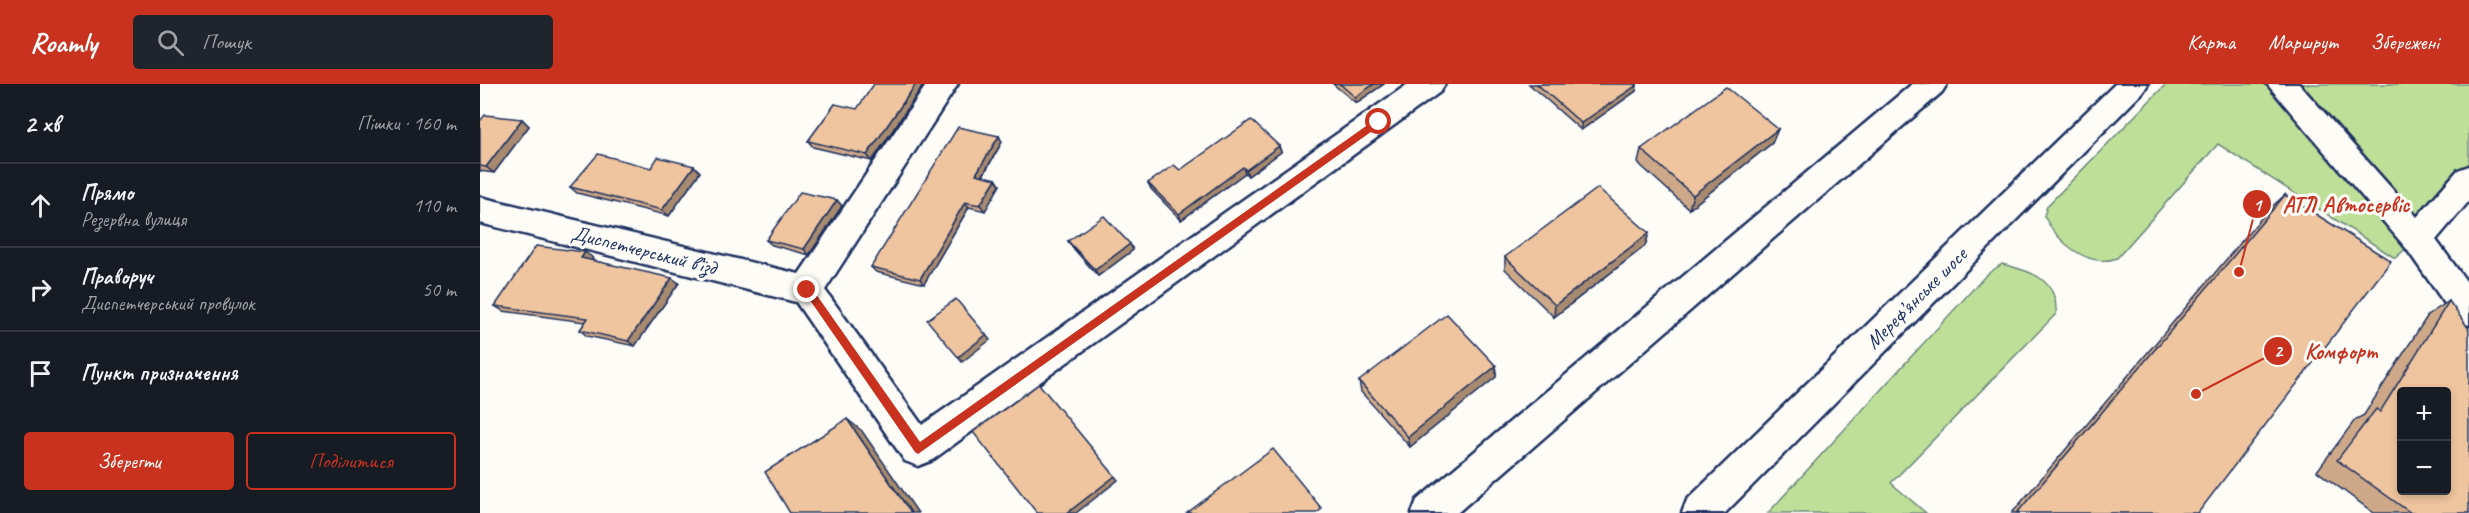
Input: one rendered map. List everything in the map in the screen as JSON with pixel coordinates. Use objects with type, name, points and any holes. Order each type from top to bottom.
[{"type":"main road","points":[[943,84],[807,290],[918,449],[1430,84]]},
{"type":"main road","points":[[1430,513],[1932,84]]},
{"type":"main road","name":"Мереф’янське шосе","points":[[1700,513],[2133,84]]},
{"type":"main road","points":[[2282,84],[2417,239],[2469,311]]},
{"type":"main road","points":[[2417,239],[2469,178]]},
{"type":"main road","name":"Диспетчерський в’їзд","points":[[480,210],[807,290]]},
{"type":"green space","points":[[2166,84],[2469,84],[2469,178],[2417,239],[2395,258],[2218,144],[2117,258],[2095,260],[2084,256],[2057,235],[2044,216],[2047,206]]},
{"type":"green space","points":[[2002,264],[2041,278],[2052,292],[2056,314],[1891,483],[1926,513],[1768,513],[1986,275]]},
{"type":"building","points":[[874,84],[916,84],[867,155],[808,141],[835,104],[857,109]]},
{"type":"building","points":[[1340,84],[1374,84],[1355,97]]},
{"type":"building","points":[[1537,84],[1637,84],[1637,85],[1581,123]]},
{"type":"building","points":[[1726,87],[1778,129],[1693,195],[1641,149]]},
{"type":"building","points":[[485,115],[522,119],[486,167],[480,166],[480,121]]},
{"type":"building","points":[[1251,120],[1279,146],[1246,170],[1243,167],[1179,214],[1148,183],[1174,165],[1180,170]]},
{"type":"building","points":[[958,127],[999,136],[976,174],[996,179],[980,205],[965,202],[920,279],[871,267]]},
{"type":"building","points":[[598,154],[651,168],[658,157],[694,166],[662,210],[570,187]]},
{"type":"building","points":[[1598,188],[1649,233],[1555,305],[1505,257]]},
{"type":"building","points":[[800,192],[837,200],[804,249],[766,240]]},
{"type":"building","points":[[2285,195],[2391,261],[2198,513],[2017,513]]},
{"type":"building","points":[[1104,216],[1130,244],[1095,270],[1068,241]]},
{"type":"building","points":[[536,246],[585,252],[581,258],[672,278],[628,341],[580,330],[588,318],[495,306]]},
{"type":"building","points":[[956,299],[986,335],[958,357],[927,320]]},
{"type":"building","points":[[2449,301],[2469,329],[2469,513],[2411,513],[2337,460],[2376,409],[2380,412]]},
{"type":"building","points":[[1447,314],[1496,366],[1408,437],[1359,381]]},
{"type":"building","points":[[1039,384],[1115,476],[1067,513],[1037,513],[973,432]]},
{"type":"building","points":[[847,419],[911,513],[790,513],[765,472]]},
{"type":"building","points":[[1273,449],[1322,509],[1316,513],[1187,513]]},
{"type":"place","name":"АТЛ Автосервіс","points":[[2239,272]]},
{"type":"place","name":"Комфорт","points":[[2196,394]]},
{"type":"route","points":[[807,290],[918,449],[1379,122]]}]
